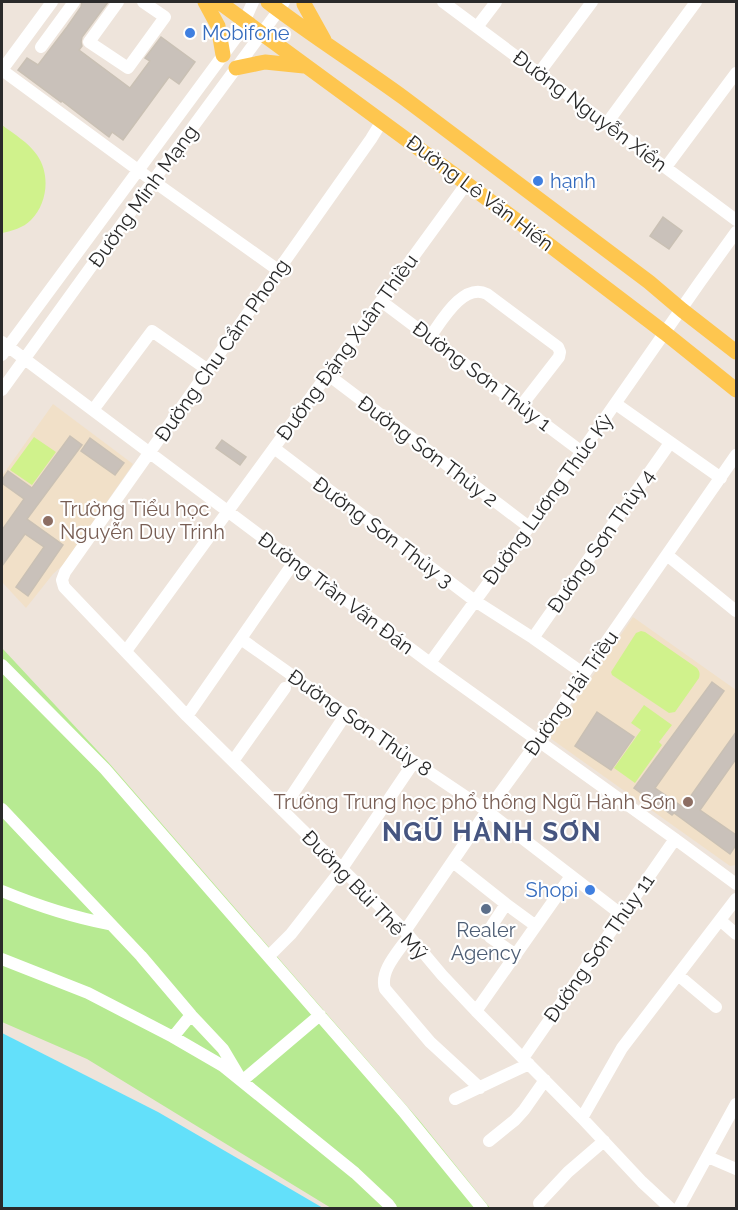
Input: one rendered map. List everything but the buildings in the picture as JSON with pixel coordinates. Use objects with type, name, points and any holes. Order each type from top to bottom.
[{"type":"main road","points":[[205,2],[218,26],[223,55]]},
{"type":"main road","name":"Đường Lê Văn Hiến","points":[[219,2],[467,183],[736,390]]},
{"type":"main road","points":[[304,2],[303,4],[326,42]]},
{"type":"main road","name":"Đường Lê Văn Hiến","points":[[277,4],[650,282],[736,352]]},
{"type":"main road","points":[[236,68],[265,62],[306,66]]},
{"type":"street","points":[[35,2],[49,6],[2,70],[278,270]]},
{"type":"street","points":[[41,47],[74,2]]},
{"type":"street","points":[[118,2],[89,42],[128,68],[165,17],[143,2]]},
{"type":"street","name":"Đường Minh Mạng","points":[[4,348],[139,171],[238,35],[253,2]]},
{"type":"street","name":"Đường Nguyễn Xiển","points":[[443,2],[736,220]]},
{"type":"street","points":[[477,27],[496,2]]},
{"type":"street","points":[[539,73],[592,2]]},
{"type":"street","points":[[606,123],[696,2]]},
{"type":"street","name":"Đường Minh Mạng","points":[[2,390],[262,33],[277,4]]},
{"type":"street","points":[[666,167],[736,73]]},
{"type":"street","name":"Đường Chu Cẩm Phong","points":[[62,580],[65,572],[382,121]]},
{"type":"street","name":"Đường Đặng Xuân Thiều","points":[[126,651],[467,183]]},
{"type":"street","name":"Đường Lương Thúc Kỳ","points":[[430,663],[529,528],[736,232]]},
{"type":"street","points":[[430,337],[457,302],[474,292],[482,291],[558,347],[559,357],[521,406]]},
{"type":"street","name":"Đường Sơn Thủy 1","points":[[381,301],[582,452]]},
{"type":"street","points":[[93,410],[152,331],[208,370]]},
{"type":"street","name":"Đường Trần Văn Đán","points":[[4,348],[24,359],[430,663],[736,885]]},
{"type":"street","name":"Đường Sơn Thủy 2","points":[[327,374],[529,528]]},
{"type":"street","points":[[616,404],[721,478]]},
{"type":"street","name":"Đường Sơn Thủy 4","points":[[532,638],[670,443]]},
{"type":"street","name":"Đường Sơn Thủy 3","points":[[274,448],[475,601],[584,674]]},
{"type":"street","name":"Đường Hải Triều","points":[[480,1088],[430,1042],[385,989],[383,982],[385,974],[453,861],[736,455]]},
{"type":"street","points":[[667,555],[736,611]]},
{"type":"street","points":[[187,716],[294,562]]},
{"type":"street","name":"Đường Bùi Thế Mỹ","points":[[62,580],[64,587],[187,716],[407,934],[476,1011],[670,1208]]},
{"type":"street","name":"Đường Sơn Thủy 8","points":[[241,639],[487,811],[622,915]]},
{"type":"street","points":[[2,665],[105,769],[403,1111],[482,1209]]},
{"type":"street","name":"Đường Sơn Thủy 8","points":[[233,761],[285,688]]},
{"type":"street","points":[[282,810],[346,714]]},
{"type":"street","points":[[269,956],[291,934],[341,870],[414,762]]},
{"type":"street","points":[[2,809],[141,956],[223,1049],[242,1081]]},
{"type":"street","name":"Đường Sơn Thủy 11","points":[[526,1061],[675,839]]},
{"type":"street","points":[[453,861],[536,926]]},
{"type":"street","points":[[476,1011],[571,876]]},
{"type":"street","points":[[2,891],[35,904],[110,924]]},
{"type":"street","points":[[582,1118],[621,1048],[736,899]]},
{"type":"street","points":[[506,904],[487,933],[516,955]]},
{"type":"street","points":[[721,921],[736,934]]},
{"type":"street","points":[[2,959],[88,993],[223,1066],[356,1173],[392,1209]]},
{"type":"street","points":[[678,975],[716,1007]]},
{"type":"street","points":[[173,1037],[191,1015]]},
{"type":"street","points":[[242,1081],[320,1015]]},
{"type":"street","points":[[455,1099],[480,1088],[526,1061]]},
{"type":"street","points":[[489,1141],[515,1120],[545,1080]]},
{"type":"street","points":[[670,1208],[708,1157],[736,1104]]},
{"type":"street","points":[[539,1203],[568,1172],[604,1141]]},
{"type":"street","points":[[708,1157],[736,1169]]},
{"type":"shaded area","name":"Trường Tiểu học Nguyễn Duy Trinh","points":[[53,404],[133,464],[63,565],[26,608],[2,582],[2,476]]},
{"type":"shaded area","name":"Trường Trung học phổ thông Ngũ Hành Sơn","points":[[633,617],[736,690],[736,865],[730,866],[550,738]]},
{"type":"green space","points":[[2,125],[37,155],[44,171],[45,189],[41,206],[31,220],[2,233]]},
{"type":"green space","points":[[34,437],[56,452],[32,485],[10,470]]},
{"type":"green space","points":[[641,631],[697,668],[700,674],[675,712],[669,713],[612,675],[611,672],[636,633]]},
{"type":"green space","points":[[2,648],[109,763],[419,1120],[490,1208],[331,1208],[87,1059],[2,1022]]},
{"type":"green space","points":[[644,705],[672,725],[659,742],[662,745],[635,783],[614,768],[641,730],[631,723]]},
{"type":"water","points":[[2,1033],[158,1112],[323,1208],[2,1208]]},
{"type":"place","name":"Mobifone","points":[[190,33]]},
{"type":"place","name":"hạnh","points":[[538,181]]},
{"type":"place","name":"Trường Tiểu học Nguyễn Duy Trinh","points":[[48,521]]},
{"type":"place","name":"Trường Trung học phổ thông Ngũ Hành Sơn","points":[[688,802]]},
{"type":"place","name":"Shopi","points":[[590,890]]},
{"type":"place","name":"Realer Agency","points":[[486,909]]},
{"type":"district","name":"NGŨ HÀNH SƠN","points":[[492,832]]}]
